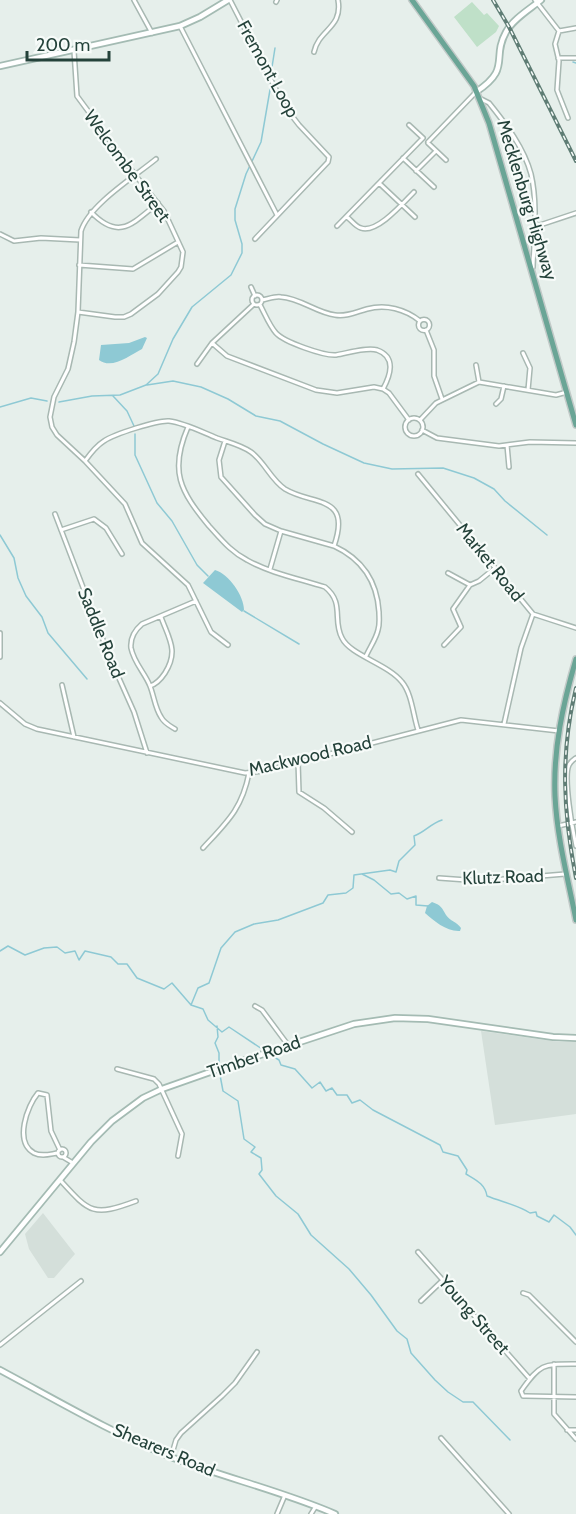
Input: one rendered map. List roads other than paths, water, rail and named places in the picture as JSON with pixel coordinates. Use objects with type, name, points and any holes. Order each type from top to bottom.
[{"type":"main road","name":"Mecklenburg Highway","points":[[412,0],[460,64],[476,92],[489,123],[576,425]]},
{"type":"main road","points":[[576,659],[559,731],[555,774],[558,826],[576,920]]},
{"type":"street","points":[[134,0],[152,33]]},
{"type":"street","points":[[0,66],[180,26],[229,0]]},
{"type":"street","name":"Fremont Loop","points":[[229,0],[285,107],[329,157],[328,162],[255,238]]},
{"type":"street","points":[[314,52],[317,41],[337,20],[340,8],[338,0]]},
{"type":"street","points":[[428,142],[476,92],[496,75],[507,30],[538,1],[559,31]]},
{"type":"street","points":[[180,26],[277,215]]},
{"type":"street","points":[[559,31],[576,28]]},
{"type":"street","points":[[559,31],[555,44],[558,58],[557,90],[568,118]]},
{"type":"street","name":"Welcombe Street","points":[[74,50],[77,96],[167,216],[183,252],[178,273],[158,294],[131,314],[115,317],[78,312]]},
{"type":"street","points":[[558,58],[576,58]]},
{"type":"street","points":[[479,99],[487,101],[495,111],[526,159],[534,192],[532,271]]},
{"type":"street","points":[[409,125],[446,160]]},
{"type":"street","points":[[337,226],[423,138]]},
{"type":"street","points":[[416,171],[436,150]]},
{"type":"street","points":[[403,158],[434,188]]},
{"type":"street","points":[[156,159],[91,212],[83,222],[80,240],[78,312],[69,365],[54,397],[50,417],[57,435],[125,504],[142,543],[188,585],[211,632],[228,645]]},
{"type":"street","points":[[379,183],[415,217]]},
{"type":"street","points":[[347,216],[360,228],[367,229],[386,220],[414,192]]},
{"type":"street","points":[[91,212],[107,225],[121,228],[131,225],[158,203]]},
{"type":"street","points":[[534,227],[576,213]]},
{"type":"street","points":[[0,234],[14,241],[41,238],[80,240]]},
{"type":"street","points":[[79,266],[133,269],[178,242]]},
{"type":"street","points":[[251,287],[255,296]]},
{"type":"street","points":[[255,296],[260,296],[262,300]]},
{"type":"street","points":[[254,304],[252,300],[255,296]]},
{"type":"street","points":[[262,300],[285,297],[339,316],[375,308],[388,308],[402,311],[420,321],[429,321],[430,327],[426,330]]},
{"type":"street","points":[[262,300],[260,305],[272,328],[284,339],[330,355],[374,349],[382,352],[389,360],[391,367],[383,389]]},
{"type":"street","points":[[254,304],[260,305]]},
{"type":"street","points":[[196,364],[212,343],[254,304]]},
{"type":"street","points":[[420,321],[420,328],[426,330],[434,350],[434,376],[442,399]]},
{"type":"street","points":[[212,343],[227,356],[316,390],[337,393],[374,387],[383,389],[389,393],[409,420]]},
{"type":"street","points":[[523,353],[530,368],[528,390]]},
{"type":"street","points":[[476,365],[479,382]]},
{"type":"street","points":[[420,420],[432,406],[442,399],[479,382],[556,395],[567,392]]},
{"type":"street","points":[[496,404],[501,399],[504,386]]},
{"type":"street","points":[[416,418],[423,425],[417,435],[408,433],[406,427],[409,420],[416,418]]},
{"type":"street","points":[[85,461],[103,441],[119,435],[164,421],[188,426],[254,454],[284,488],[322,501],[331,508],[337,517],[339,528],[333,546]]},
{"type":"street","points":[[188,426],[179,452],[178,465],[185,495],[212,530],[232,550],[247,560],[326,587],[330,591],[337,602],[342,638],[349,646],[401,680],[409,696],[417,730]]},
{"type":"street","points":[[422,430],[437,438],[489,444],[576,443]]},
{"type":"street","points":[[225,441],[219,460],[221,477],[255,515],[265,524],[281,531],[333,546],[349,554],[369,576],[376,590],[379,627],[366,656]]},
{"type":"street","points":[[507,445],[509,467]]},
{"type":"street","name":"Market Road","points":[[418,474],[533,614],[576,628]]},
{"type":"street","name":"Saddle Road","points":[[55,514],[110,658],[134,712],[147,753]]},
{"type":"street","points":[[61,530],[94,519],[106,528],[122,554]]},
{"type":"street","points":[[270,569],[281,531]]},
{"type":"street","points":[[444,645],[461,627],[453,609],[470,585],[474,585],[495,567]]},
{"type":"street","points":[[448,573],[470,585]]},
{"type":"street","points":[[175,729],[160,717],[150,686],[131,648],[131,640],[136,629],[142,624],[196,601]]},
{"type":"street","points":[[504,724],[521,648],[533,614]]},
{"type":"street","points":[[150,686],[160,680],[173,654],[173,648],[161,617]]},
{"type":"street","points":[[0,633],[0,657]]},
{"type":"street","points":[[62,685],[74,737]]},
{"type":"street","name":"Mackwood Road","points":[[0,703],[25,724],[37,729],[249,773],[461,720],[559,731]]},
{"type":"street","points":[[576,758],[568,767],[576,846]]},
{"type":"street","points":[[298,762],[299,792],[324,808],[352,832]]},
{"type":"street","points":[[203,848],[238,807],[249,773]]},
{"type":"street","points":[[558,826],[576,822]]},
{"type":"street","name":"Klutz Road","points":[[439,878],[481,881],[567,874]]},
{"type":"street","points":[[255,1006],[262,1010],[288,1045]]},
{"type":"street","name":"Timber Road","points":[[0,1252],[60,1180],[72,1162],[112,1121],[133,1104],[162,1089],[354,1024],[395,1017],[428,1019],[553,1038],[576,1038]]},
{"type":"street","points":[[117,1069],[154,1079],[162,1089],[182,1134],[178,1156]]},
{"type":"street","points":[[65,1156],[59,1156],[59,1151],[51,1131],[47,1095],[38,1093],[29,1109],[25,1124],[24,1138],[29,1149],[34,1153],[45,1155],[59,1151],[64,1150],[65,1156],[72,1162]]},
{"type":"street","points":[[60,1180],[82,1203],[94,1210],[106,1211],[136,1201]]},
{"type":"street","name":"Young Street","points":[[418,1252],[530,1379]]},
{"type":"street","points":[[421,1301],[443,1280]]},
{"type":"street","points":[[0,1345],[81,1281]]},
{"type":"street","points":[[523,1293],[529,1295],[576,1342]]},
{"type":"street","points":[[171,1457],[176,1440],[181,1433],[222,1396],[257,1352]]},
{"type":"street","points":[[554,1364],[554,1414],[576,1439]]},
{"type":"street","points":[[576,1364],[542,1366],[521,1391],[523,1395],[576,1397]]},
{"type":"street","name":"Shearers Road","points":[[0,1370],[98,1422],[171,1457],[335,1514]]},
{"type":"street","points":[[567,1430],[576,1430]]},
{"type":"street","points":[[441,1438],[509,1514]]},
{"type":"street","points":[[277,1514],[285,1495]]},
{"type":"street","points":[[311,1514],[316,1506]]},
{"type":"water","points":[[147,338],[142,349],[127,358],[110,363],[99,360],[101,345],[129,343]]},
{"type":"water","points":[[215,570],[235,586],[243,604],[242,612],[203,583]]},
{"type":"water","points":[[432,902],[461,928],[460,931],[446,928],[425,913],[427,906]]},
{"type":"waterway","points":[[272,79],[275,48]]},
{"type":"waterway","points":[[59,402],[92,396],[120,395],[146,385],[158,374],[173,339],[192,307],[231,275],[242,253],[235,209],[246,174],[261,142],[271,84]]},
{"type":"waterway","points":[[147,385],[173,381],[201,387],[228,399],[256,416],[280,421],[364,463],[392,469],[443,468],[474,478],[494,489],[505,501],[547,535]]},
{"type":"waterway","points":[[113,396],[127,411],[134,426]]},
{"type":"waterway","points":[[0,407],[31,398],[47,401]]},
{"type":"waterway","points":[[135,434],[135,455],[157,503],[172,521],[197,565],[208,576]]},
{"type":"waterway","points":[[0,535],[14,558],[18,578],[26,596],[42,617],[48,633],[87,679]]},
{"type":"waterway","points":[[244,611],[299,644]]},
{"type":"waterway","points":[[191,1005],[198,988],[209,983],[221,948],[235,932],[254,924],[278,920],[323,903],[328,895],[346,893],[353,888],[354,875],[390,870],[396,872],[399,861],[415,845],[414,836],[442,820]]},
{"type":"waterway","points":[[362,874],[374,880],[391,894],[399,893],[407,899],[416,896],[416,905],[428,906]]},
{"type":"waterway","points":[[0,951],[8,946],[25,955],[44,948],[57,947],[65,953],[75,951],[79,960],[85,951],[111,957],[118,964],[127,964],[137,978],[164,989],[172,983],[191,1005],[203,1009],[208,1020],[222,1032],[229,1027],[265,1051]]},
{"type":"waterway","points":[[217,1026],[218,1037],[215,1043],[219,1053],[219,1063]]},
{"type":"waterway","points":[[269,1054],[279,1060],[281,1065],[295,1069],[312,1088],[320,1082],[326,1091],[332,1088],[337,1095],[347,1095],[352,1103],[360,1100],[373,1110],[440,1145],[443,1152],[458,1156],[467,1170],[466,1174],[482,1185],[487,1196],[530,1213],[536,1212],[537,1216],[549,1222],[554,1215],[570,1227],[576,1235]]},
{"type":"waterway","points":[[220,1075],[223,1091],[238,1101],[244,1139],[255,1147],[251,1152],[261,1158],[262,1170],[259,1174],[276,1196],[298,1214],[311,1235],[349,1269],[397,1331],[407,1339],[411,1353],[435,1380],[463,1402],[473,1402],[510,1440]]},
{"type":"railway","points":[[493,0],[509,27],[576,161]]},
{"type":"railway","points":[[576,688],[567,736],[565,783],[568,830],[576,878]]}]
